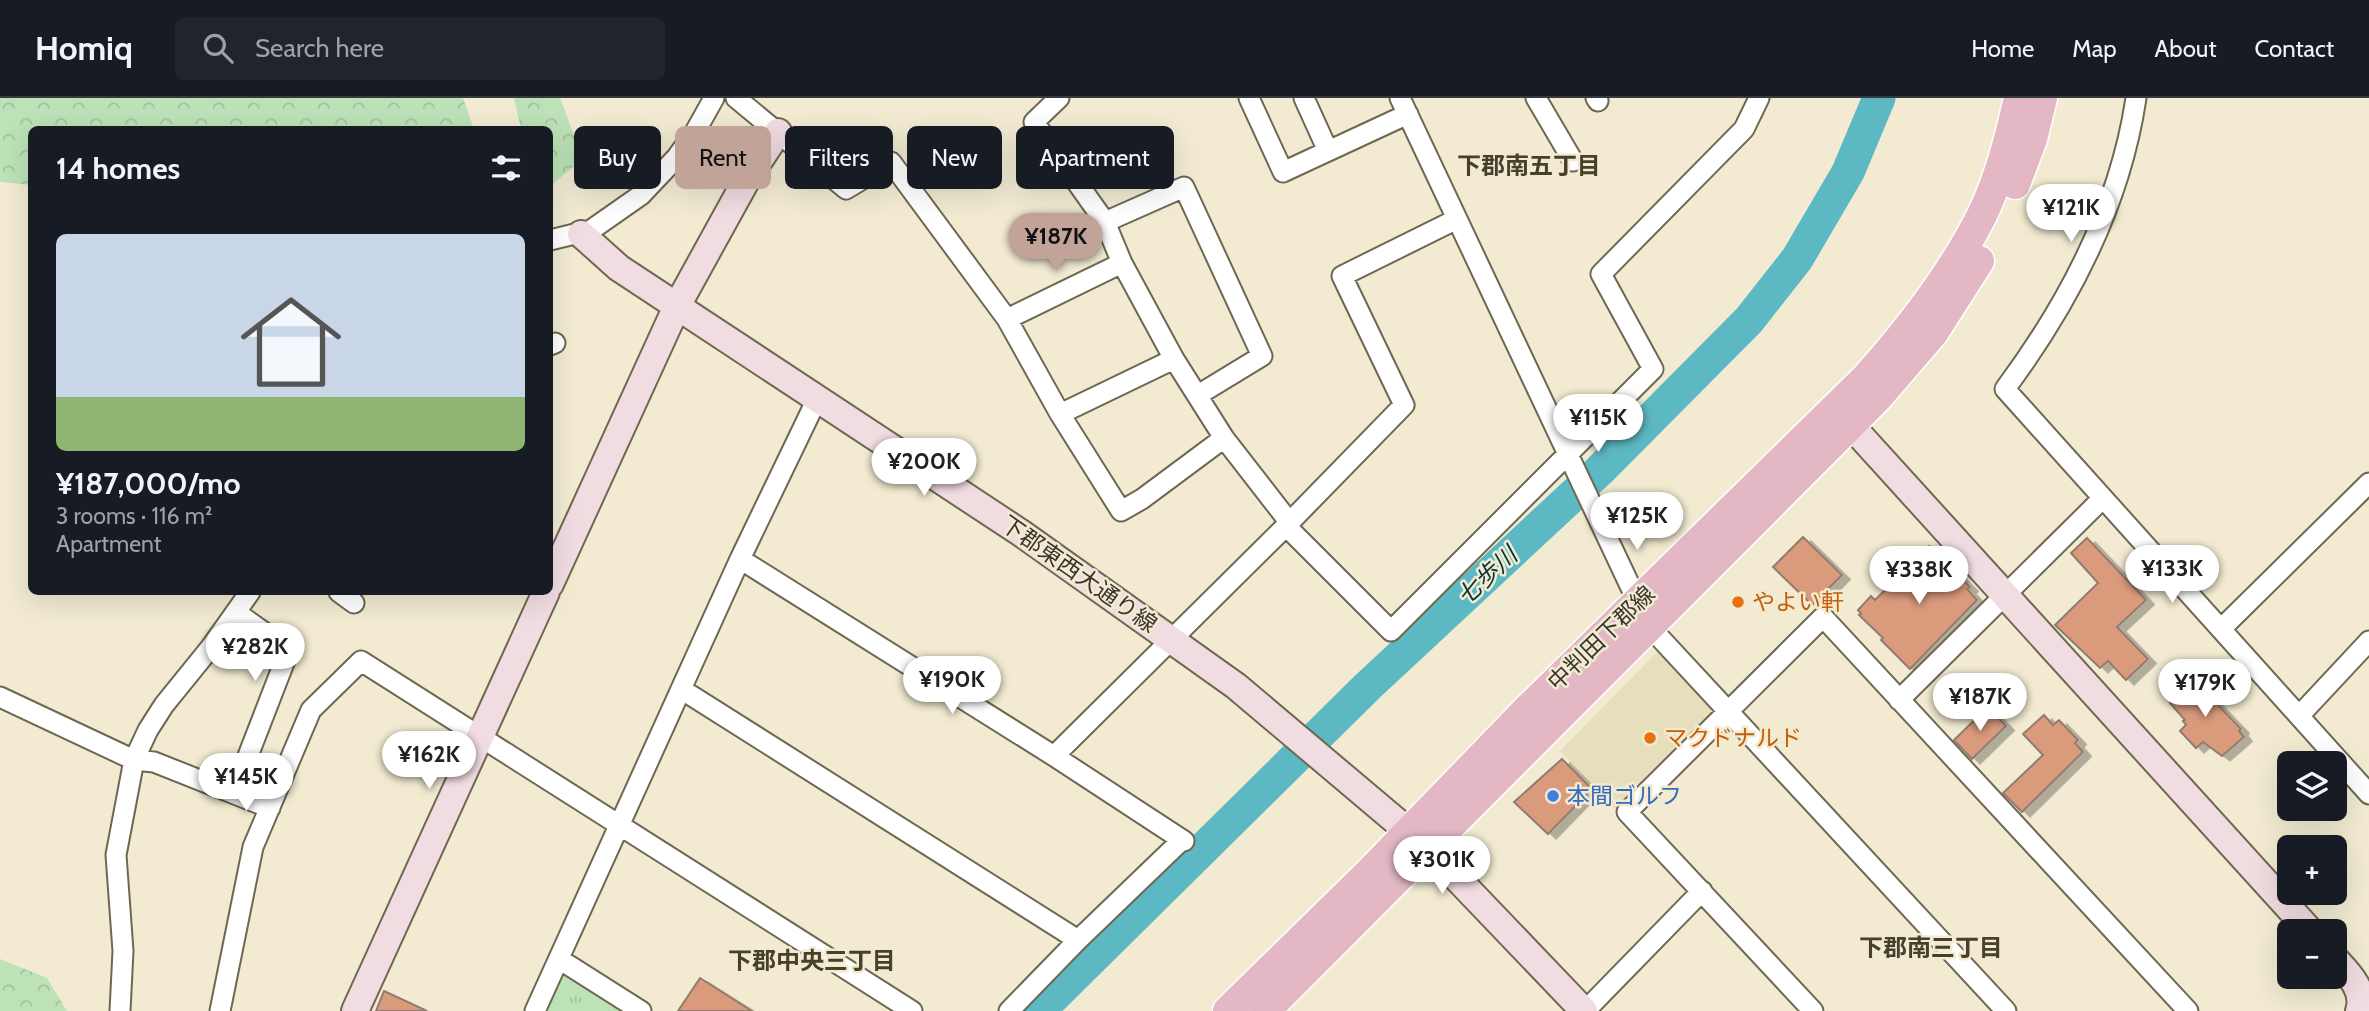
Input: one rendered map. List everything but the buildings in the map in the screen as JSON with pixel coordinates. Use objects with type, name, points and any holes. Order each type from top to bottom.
[{"type":"main road","name":"中判田下郡線","points":[[1843,417],[1951,270],[1983,213],[2007,148],[2019,98]]},
{"type":"main road","name":"中判田下郡線","points":[[1265,1011],[1418,840],[1528,709],[1644,614],[1757,482],[1843,417],[1933,333],[1970,278],[2005,213],[2032,139],[2042,98]]},
{"type":"main road","name":"中判田下郡線","points":[[1228,1011],[1418,840]]},
{"type":"street","points":[[553,239],[580,234],[607,221],[641,195],[676,158],[695,132],[714,98]]},
{"type":"street","points":[[736,98],[846,189],[891,162],[1007,319],[1060,414],[1121,511],[1142,499],[1224,438]]},
{"type":"street","points":[[1059,98],[1034,122],[1105,222],[1122,263],[1174,359],[1224,438],[1288,525],[1391,631],[1570,460],[1653,369],[1601,274],[1744,129],[1759,98]]},
{"type":"street","points":[[1249,98],[1283,172],[1328,151],[1404,106],[1644,614],[1728,712],[2006,1011]]},
{"type":"street","points":[[1304,98],[1328,151]]},
{"type":"street","points":[[1536,98],[1573,161]]},
{"type":"street","points":[[2136,98],[2131,132],[2124,155],[2084,265],[2033,352],[2005,389],[2369,794]]},
{"type":"street","points":[[553,577],[677,306],[747,179],[778,132]]},
{"type":"street","points":[[1105,222],[1184,187],[1262,356],[1198,395]]},
{"type":"street","points":[[1054,756],[1288,525],[1404,405],[1342,276],[1457,219]]},
{"type":"street","name":"下郡東西大通り線","points":[[580,234],[619,268],[1021,533],[1236,686],[1418,840]]},
{"type":"street","points":[[1007,319],[1122,263]]},
{"type":"street","points":[[1060,414],[1174,359]]},
{"type":"street","points":[[535,1011],[740,559],[817,399]]},
{"type":"street","points":[[1843,417],[2299,919]]},
{"type":"street","points":[[2221,629],[2369,483]]},
{"type":"street","points":[[1899,700],[2103,498]]},
{"type":"street","points":[[740,559],[1054,756],[1183,841],[1078,940],[1009,1011]]},
{"type":"street","points":[[120,1011],[123,951],[116,855],[134,760],[164,705],[248,595]]},
{"type":"street","points":[[355,1011],[545,595]]},
{"type":"street","points":[[236,613],[289,650],[246,761]]},
{"type":"street","points":[[1813,1011],[1627,812],[1823,617],[2188,1011]]},
{"type":"street","points":[[2299,716],[2369,640]]},
{"type":"street","points":[[220,1011],[253,847],[311,710],[361,661],[912,1011]]},
{"type":"street","points":[[681,689],[1078,940]]},
{"type":"street","points":[[0,697],[134,760],[154,762],[270,808]]},
{"type":"street","points":[[1418,840],[1584,1011],[1702,891]]},
{"type":"street","points":[[559,959],[641,1011]]},
{"type":"street","points":[[2347,974],[2360,990],[2363,1005]]},
{"type":"shaded area","points":[[1659,650],[1711,704],[1711,717],[1618,811],[1560,751]]},
{"type":"green space","points":[[0,98],[463,98],[473,126],[28,126],[28,185],[0,182]]},
{"type":"green space","points":[[514,98],[560,98],[574,135],[574,166],[553,184],[553,126],[520,126]]},
{"type":"green space","points":[[0,959],[47,978],[67,1011],[0,1011]]},
{"type":"green space","points":[[567,972],[627,1011],[542,1011],[558,976]]},
{"type":"waterway","name":"七歩川","points":[[1039,1011],[1367,687],[1599,471],[1749,320],[1797,259],[1848,172],[1879,98]]},
{"type":"place","name":"やよい軒","points":[[1738,602]]},
{"type":"place","name":"マクドナルド","points":[[1650,738]]},
{"type":"place","name":"本間ゴルフ","points":[[1553,796]]},
{"type":"district","name":"下郡南五丁目","points":[[1529,166]]},
{"type":"district","name":"下郡南三丁目","points":[[1931,948]]},
{"type":"district","name":"下郡中央三丁目","points":[[812,961]]}]
